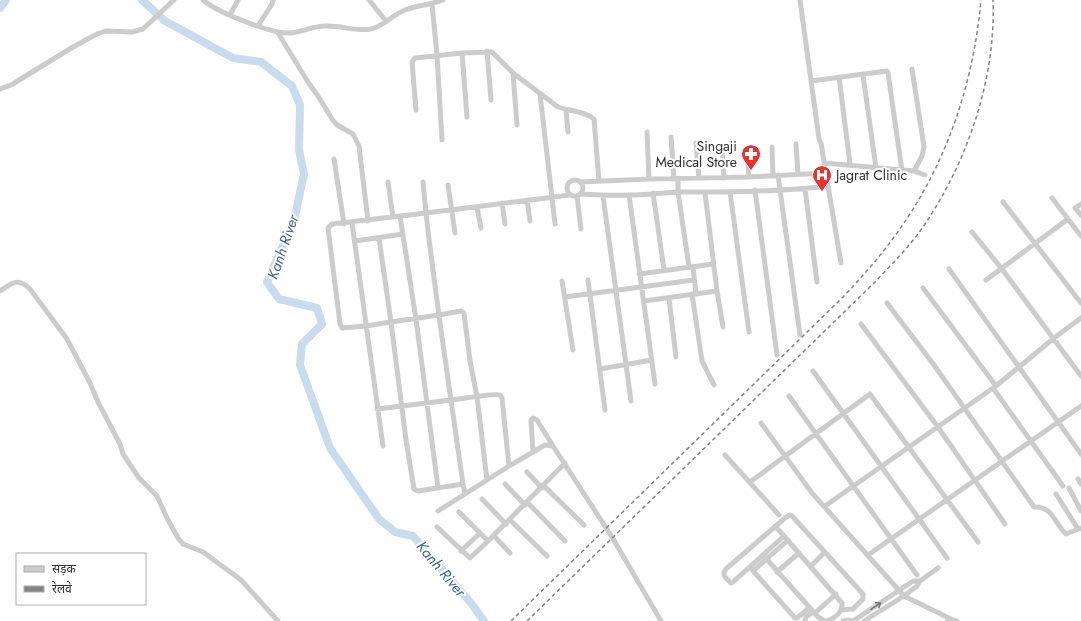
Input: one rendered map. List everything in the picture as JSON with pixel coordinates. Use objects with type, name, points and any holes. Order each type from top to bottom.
[{"type":"street","points":[[0,89],[11,85],[73,46],[97,34],[106,31],[138,32],[148,25],[174,0]]},
{"type":"street","points":[[203,0],[214,8],[278,33],[289,33],[317,26],[363,30],[378,26],[404,10],[443,0]]},
{"type":"street","points":[[230,15],[238,0]]},
{"type":"street","points":[[258,26],[273,0]]},
{"type":"street","points":[[369,0],[386,21]]},
{"type":"street","points":[[802,0],[820,139],[842,263]]},
{"type":"street","points":[[432,4],[437,55],[442,140]]},
{"type":"street","points":[[278,33],[332,119],[337,125],[353,134],[359,146],[368,221]]},
{"type":"street","points":[[487,51],[491,100]]},
{"type":"street","points":[[462,52],[467,117]]},
{"type":"street","points":[[416,110],[412,62],[415,58],[462,52],[492,52],[496,54],[513,73],[558,107],[586,115],[594,119],[599,181]]},
{"type":"street","points":[[912,69],[924,147],[922,156],[914,171]]},
{"type":"street","points":[[813,81],[887,71],[902,171]]},
{"type":"street","points":[[513,73],[517,125]]},
{"type":"street","points":[[863,75],[876,168]]},
{"type":"street","points":[[839,78],[850,164]]},
{"type":"street","points":[[540,94],[555,224]]},
{"type":"street","points":[[566,110],[568,132]]},
{"type":"street","points":[[647,132],[649,179]]},
{"type":"street","points":[[672,137],[676,179],[694,280],[694,294],[702,361],[714,385]]},
{"type":"street","points":[[696,143],[698,178]]},
{"type":"street","points":[[796,144],[798,174]]},
{"type":"street","points":[[772,147],[775,176],[780,190],[800,335]]},
{"type":"street","points":[[747,149],[749,177]]},
{"type":"street","points":[[722,150],[724,178]]},
{"type":"street","points":[[334,159],[344,224]]},
{"type":"street","points":[[824,163],[850,164],[902,171],[914,171],[925,175]]},
{"type":"street","points":[[570,195],[567,190],[570,182],[575,180],[580,182],[724,178],[826,173]]},
{"type":"street","points":[[388,182],[393,217]]},
{"type":"street","points":[[423,182],[439,315],[465,494]]},
{"type":"street","points":[[580,182],[583,188],[579,195],[580,229]]},
{"type":"street","points":[[448,185],[456,233]]},
{"type":"street","points":[[487,480],[465,315],[461,311],[366,326],[344,328],[340,326],[328,231],[328,228],[332,224],[368,221],[552,196],[603,196],[678,192],[705,193],[805,189],[828,186]]},
{"type":"street","points":[[805,189],[817,282]]},
{"type":"street","points":[[755,190],[777,355]]},
{"type":"street","points":[[730,192],[749,332]]},
{"type":"street","points":[[705,193],[713,264],[723,327]]},
{"type":"street","points":[[653,194],[664,270]]},
{"type":"street","points":[[629,195],[655,384]]},
{"type":"street","points":[[603,196],[631,401]]},
{"type":"street","points":[[1052,198],[1081,236]]},
{"type":"street","points":[[527,200],[530,221]]},
{"type":"street","points":[[1003,202],[1081,303]]},
{"type":"street","points":[[502,203],[505,224]]},
{"type":"street","points":[[1081,204],[1075,208],[1081,215]]},
{"type":"street","points":[[477,207],[481,228]]},
{"type":"street","points":[[400,216],[416,319],[438,488]]},
{"type":"street","points":[[986,280],[1068,219]]},
{"type":"street","points":[[352,223],[383,446]]},
{"type":"street","points":[[972,232],[1002,269],[1081,376]]},
{"type":"street","points":[[354,241],[403,234]]},
{"type":"street","points":[[379,238],[414,489],[438,488],[463,484]]},
{"type":"street","points":[[639,274],[713,264]]},
{"type":"street","points":[[949,269],[1081,454]]},
{"type":"street","points":[[588,280],[605,410]]},
{"type":"street","points":[[565,297],[694,280]]},
{"type":"street","points":[[0,291],[18,281],[23,282],[30,289],[77,355],[98,402],[120,444],[123,454],[139,478],[157,496],[178,538],[183,544],[203,552],[241,580],[278,621]]},
{"type":"street","points":[[562,281],[573,350]]},
{"type":"street","points":[[923,288],[1031,441],[1066,487],[1081,511]]},
{"type":"street","points":[[644,301],[717,291]]},
{"type":"street","points":[[669,298],[676,357]]},
{"type":"street","points":[[887,303],[965,408],[1034,507],[1042,507],[1048,510],[1066,534],[1080,528],[1056,494]]},
{"type":"street","points":[[825,506],[908,446],[938,427],[994,387],[1081,318]]},
{"type":"street","points":[[861,324],[938,427],[1005,524]]},
{"type":"street","points":[[600,369],[652,360]]},
{"type":"street","points":[[813,371],[947,558]]},
{"type":"street","points":[[377,409],[477,397],[496,393],[500,394],[502,398],[510,466]]},
{"type":"street","points":[[750,482],[870,394],[978,542]]},
{"type":"street","points":[[789,396],[918,575]]},
{"type":"street","points":[[868,555],[1081,406]]},
{"type":"street","points":[[533,452],[531,420],[532,418],[535,418],[612,537],[661,621]]},
{"type":"street","points":[[762,423],[812,493],[904,596],[949,620],[957,621]]},
{"type":"street","points":[[438,511],[533,452],[545,446],[553,446]]},
{"type":"street","points":[[725,455],[779,515]]},
{"type":"street","points":[[437,527],[470,558],[543,487],[565,463]]},
{"type":"street","points":[[527,472],[584,525]]},
{"type":"street","points":[[1078,479],[1081,484]]},
{"type":"street","points":[[505,484],[565,540]]},
{"type":"street","points":[[482,499],[547,556]]},
{"type":"street","points":[[459,512],[488,542]]},
{"type":"street","points":[[764,557],[812,611],[826,621],[842,611],[853,608],[861,602],[864,597],[792,516],[788,516],[723,573],[731,583],[733,583],[752,569],[764,557],[786,538]]},
{"type":"street","points":[[776,526],[836,594],[842,603],[844,621],[852,621],[913,581],[920,581]]},
{"type":"street","points":[[462,551],[480,533]]},
{"type":"street","points":[[494,536],[510,553]]},
{"type":"street","points":[[811,566],[825,552]]},
{"type":"street","points":[[777,572],[799,553]]},
{"type":"street","points":[[864,621],[904,596],[917,586],[920,581],[938,568]]},
{"type":"street","points":[[752,569],[795,618],[812,611],[836,594]]},
{"type":"street","points":[[804,621],[812,611]]},
{"type":"waterway","name":"Kanh River","points":[[0,8],[6,0]]},
{"type":"waterway","name":"Kanh River","points":[[142,0],[165,21],[233,58],[261,62],[292,86],[300,105],[299,150],[304,174],[294,221],[267,282],[279,299],[317,308],[322,324],[302,344],[300,365],[330,448],[379,519],[395,532],[413,536],[471,603],[484,621]]},
{"type":"railway","points":[[511,621],[843,297],[893,238],[908,217],[937,166],[958,113],[973,57],[981,0]]},
{"type":"railway","points":[[527,621],[875,282],[920,232],[954,173],[966,146],[976,117],[990,59],[993,29],[993,0]]},
{"type":"place","name":"Singaji Medical Store","points":[[751,171]]},
{"type":"place","name":"Jagrat Clinic","points":[[822,192]]}]
